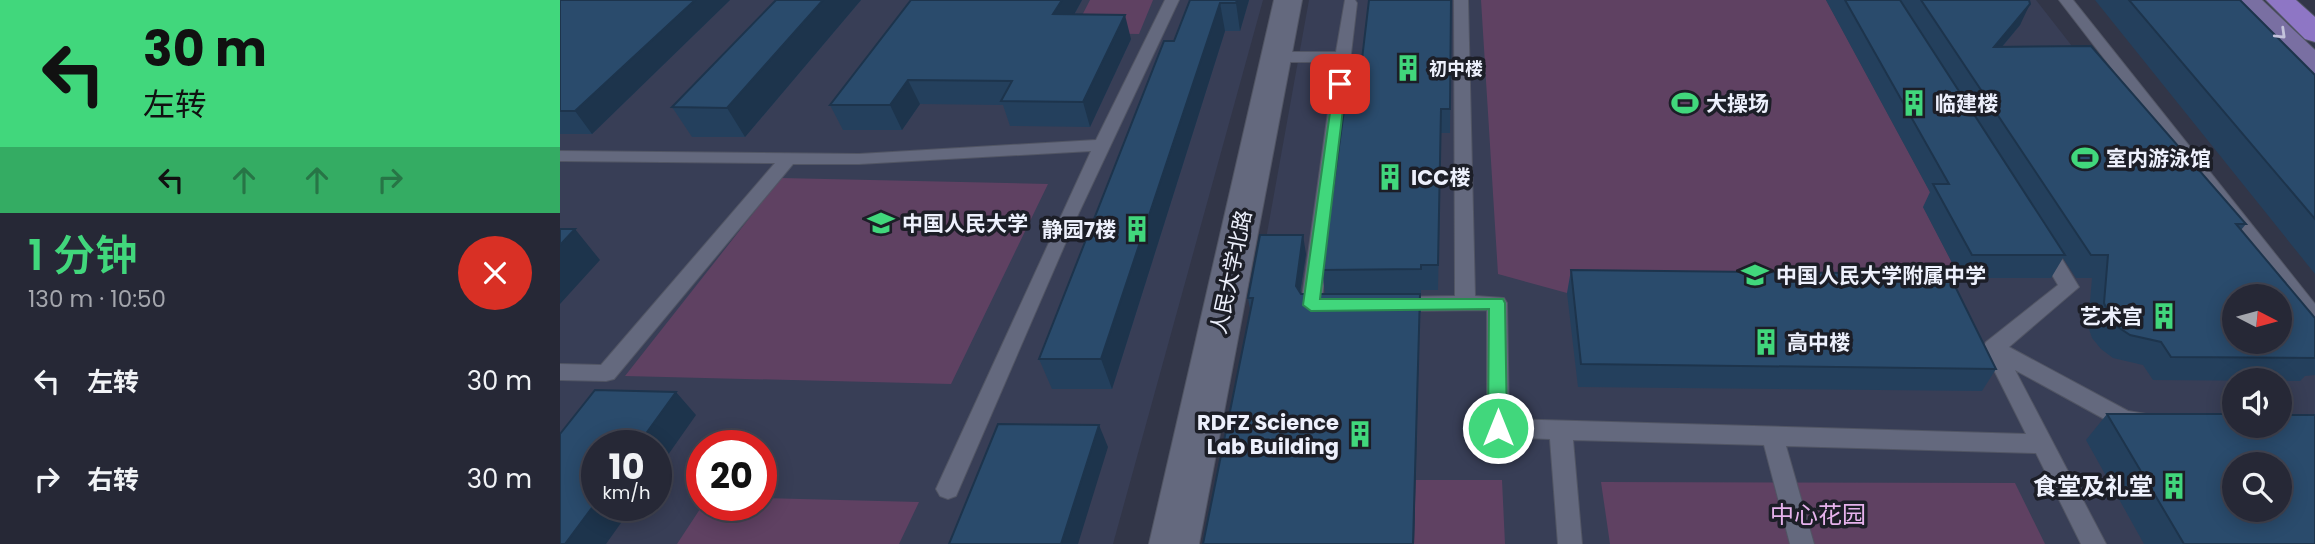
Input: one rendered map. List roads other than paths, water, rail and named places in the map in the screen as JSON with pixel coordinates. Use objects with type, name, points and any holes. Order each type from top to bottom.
[{"type":"main road","points":[[2280,0],[2315,33]]},
{"type":"street","name":"人民大学北路","points":[[1174,544],[1288,0]]},
{"type":"street","points":[[2246,0],[2315,67]]},
{"type":"lane","points":[[948,489],[1101,145],[1172,0]]},
{"type":"lane","points":[[1461,0],[1465,303]]},
{"type":"lane","points":[[2066,0],[2315,318]]},
{"type":"lane","points":[[1339,304],[1311,305],[1350,3]]},
{"type":"lane","points":[[1276,57],[1343,57]]},
{"type":"lane","points":[[560,156],[859,159],[1101,145]]},
{"type":"lane","points":[[560,372],[606,373],[788,160]]},
{"type":"lane","points":[[1993,348],[2069,287],[2033,229]]},
{"type":"lane","points":[[1381,304],[1497,303],[1498,428],[2043,444]]},
{"type":"lane","points":[[1993,348],[2124,420],[2166,420]]},
{"type":"lane","points":[[1993,348],[2094,544]]},
{"type":"lane","points":[[1561,430],[1570,544]]},
{"type":"lane","points":[[1773,438],[1802,544]]},
{"type":"place","name":"初中楼","points":[[1408,68]]},
{"type":"place","name":"大操场","points":[[1685,103]]},
{"type":"place","name":"临建楼","points":[[1914,103]]},
{"type":"place","name":"室内游泳馆","points":[[2085,158]]},
{"type":"place","name":"ICC楼","points":[[1390,177]]},
{"type":"place","name":"中国人民大学","points":[[881,223]]},
{"type":"place","name":"静园7楼","points":[[1137,229]]},
{"type":"place","name":"中国人民大学附属中学","points":[[1755,275]]},
{"type":"place","name":"艺术宫","points":[[2164,316]]},
{"type":"place","name":"高中楼","points":[[1766,342]]},
{"type":"place","name":"RDFZ Science Lab Building","points":[[1360,434]]},
{"type":"place","name":"食堂及礼堂","points":[[2174,486]]},
{"type":"park label","name":"中心花园","points":[[1818,514]]}]
